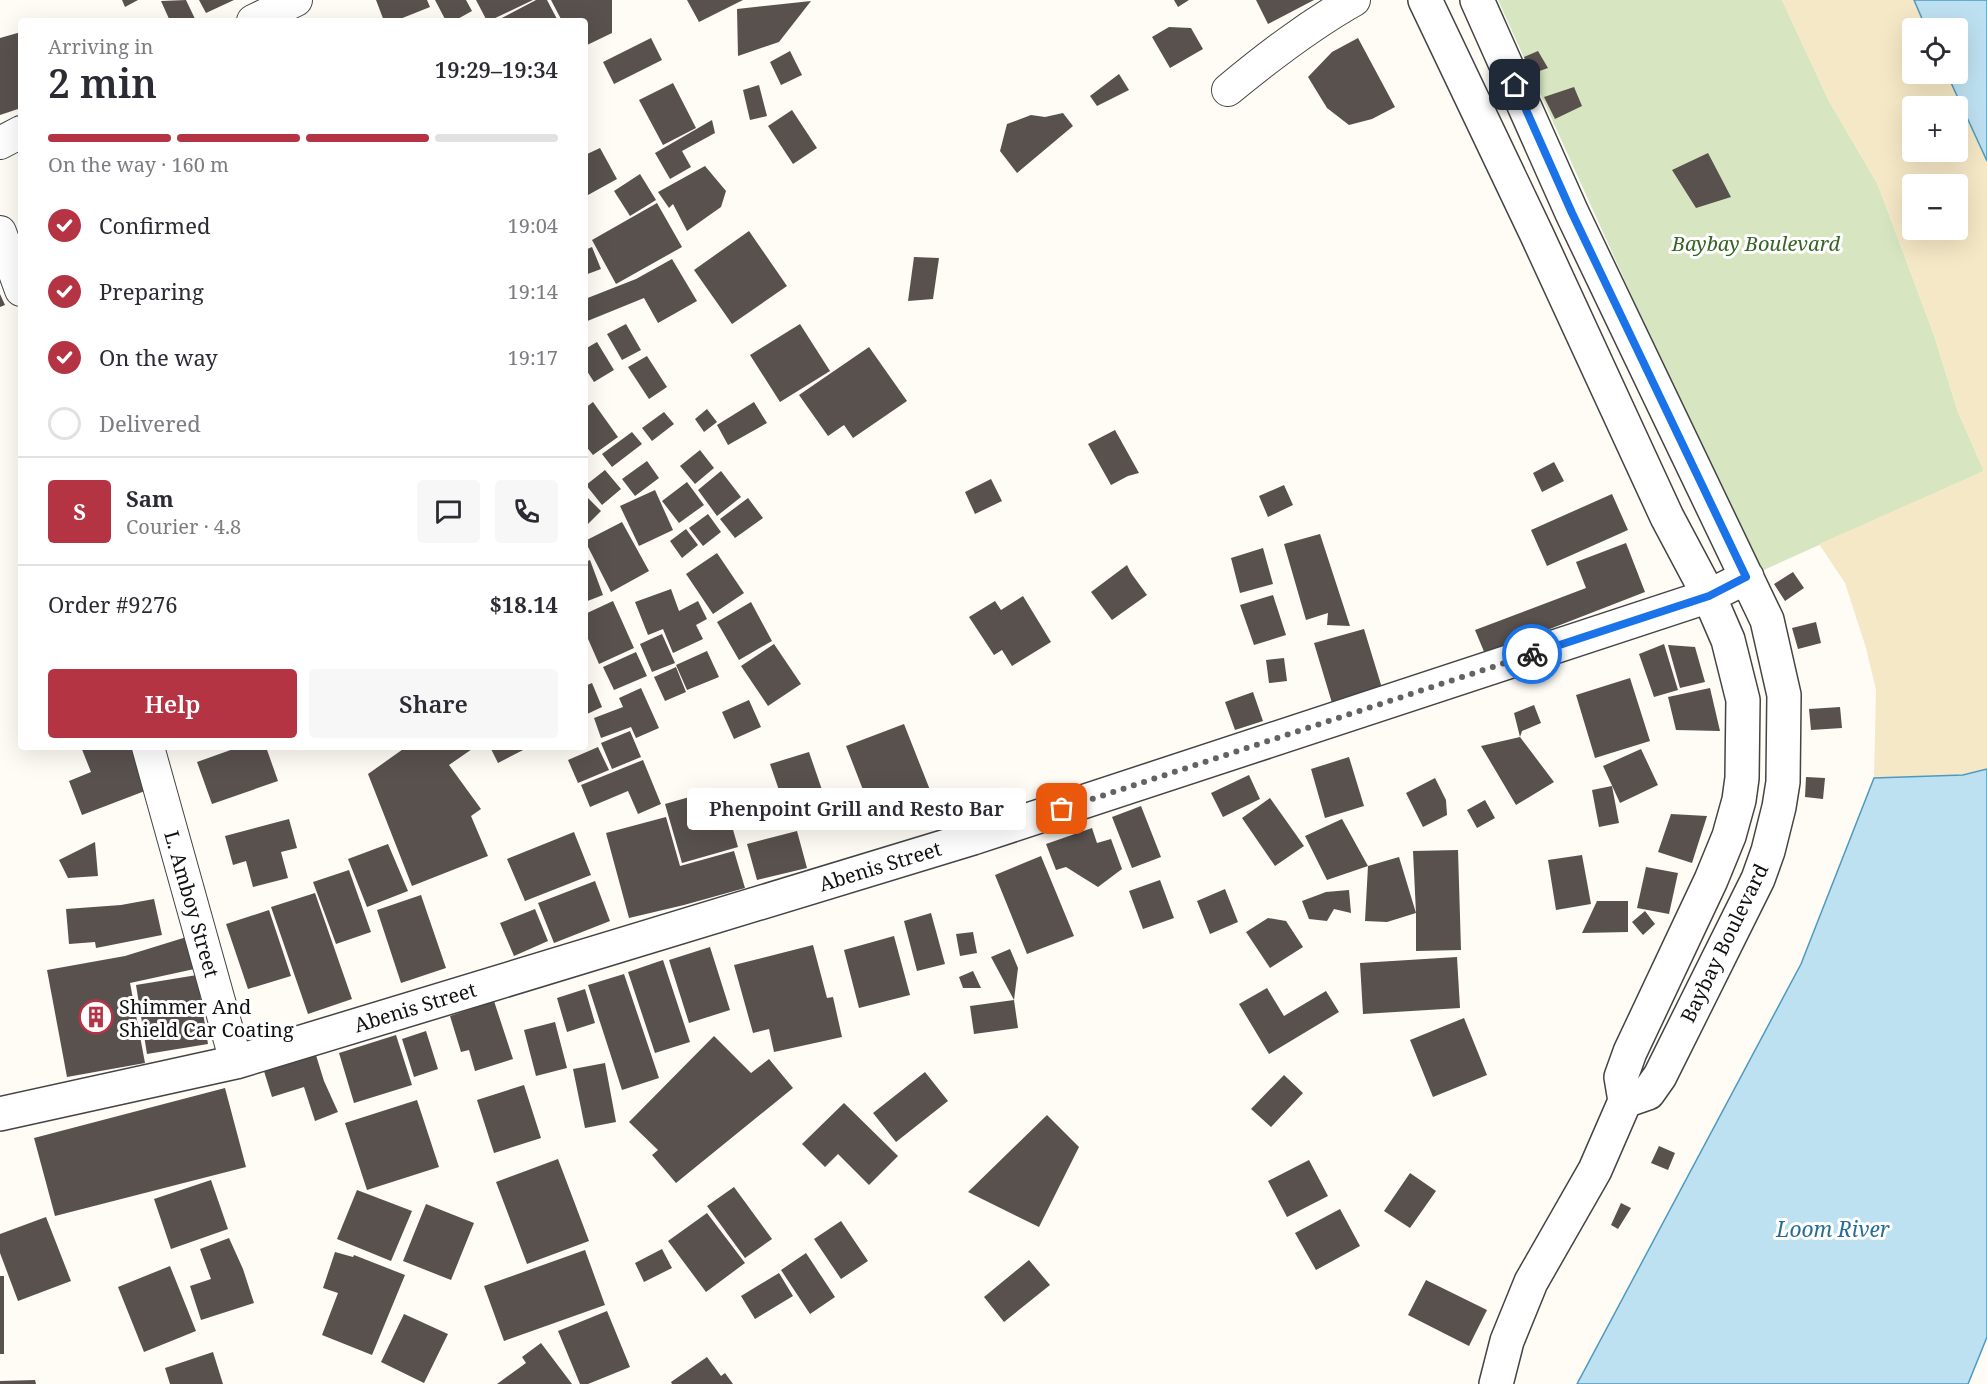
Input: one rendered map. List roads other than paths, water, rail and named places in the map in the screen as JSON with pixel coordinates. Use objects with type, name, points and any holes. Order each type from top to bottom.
[{"type":"street","points":[[259,18],[296,0]]},
{"type":"street","points":[[1227,90],[1273,53],[1326,16],[1354,0]]},
{"type":"street","name":"Baybay Boulevard","points":[[1425,0],[1537,235],[1667,517],[1709,596],[1728,640],[1743,700],[1743,754],[1739,800],[1729,836],[1712,880],[1630,1052],[1621,1077],[1625,1101],[1595,1170],[1532,1282],[1507,1341],[1496,1384]]},
{"type":"street","name":"Baybay Boulevard","points":[[1477,0],[1572,213],[1767,620],[1784,695],[1783,782],[1768,851],[1758,879],[1660,1076],[1648,1093],[1625,1101]]},
{"type":"street","points":[[0,142],[18,133]]},
{"type":"street","points":[[0,232],[18,282]]},
{"type":"street","name":"Abenis Street","points":[[0,1114],[236,1062],[973,838],[1709,596],[1746,577]]},
{"type":"street","name":"L. Amboy Street","points":[[149,750],[236,1062]]},
{"type":"water","points":[[1914,0],[1987,0],[1987,161],[1968,120],[1968,96],[1957,96],[1952,84],[1968,84],[1968,18],[1922,18]]},
{"type":"water","name":"Loom River","points":[[1987,769],[1987,1337],[1968,1384],[1577,1384],[1801,964],[1874,778],[1963,775]]},
{"type":"place","name":"Phenpoint Grill and Resto Bar","points":[[1062,809]]},
{"type":"place","name":"Shimmer And Shield Car Coating","points":[[96,1017]]}]
